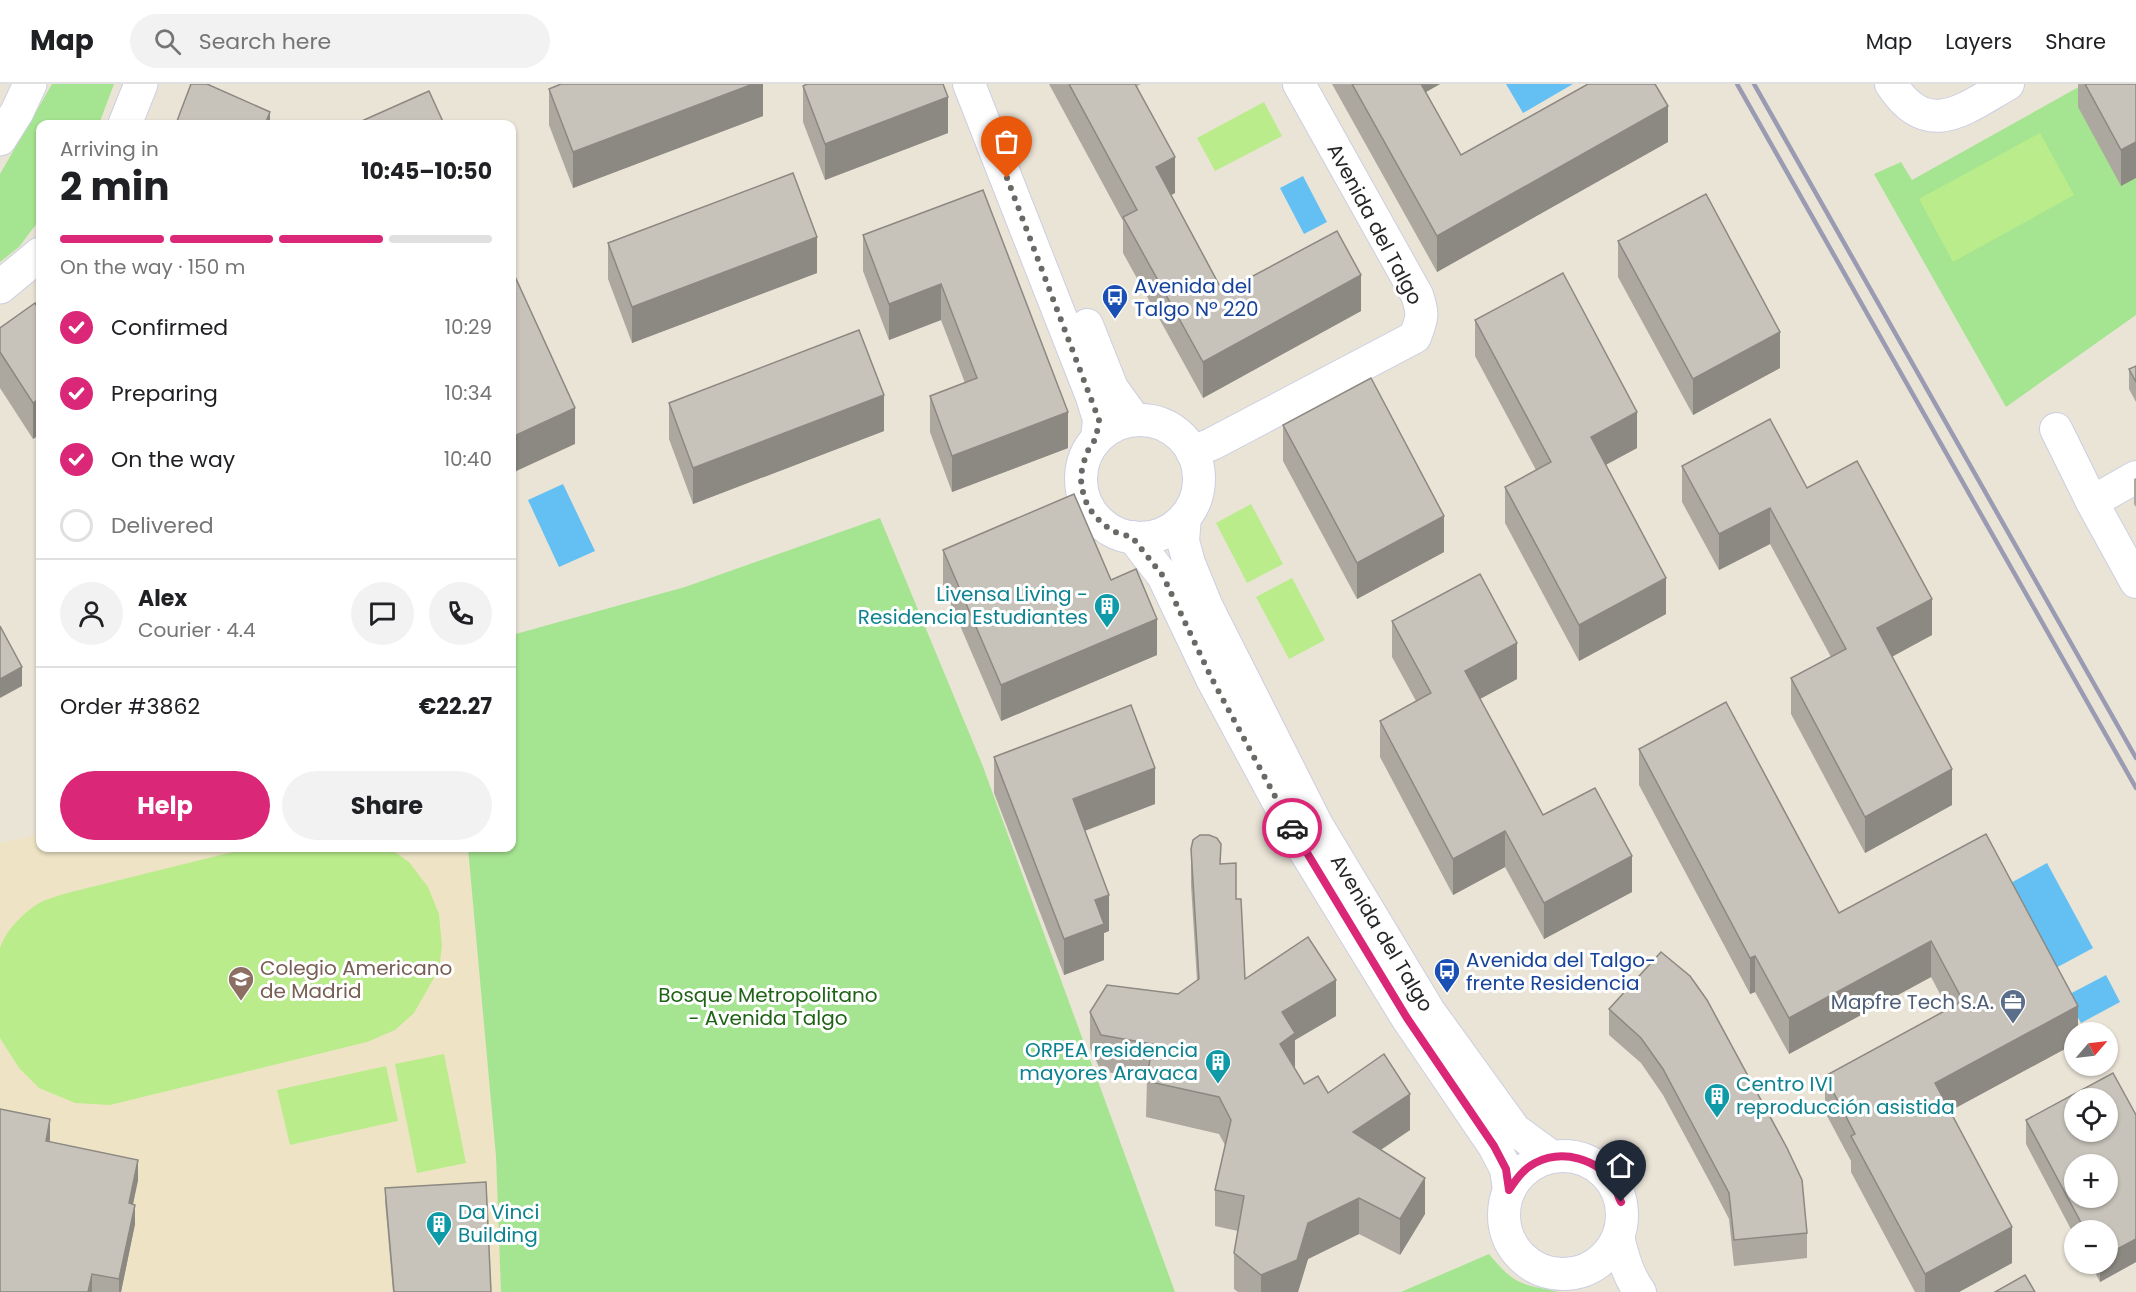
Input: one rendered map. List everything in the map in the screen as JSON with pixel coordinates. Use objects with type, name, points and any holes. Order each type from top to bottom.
[{"type":"street","points":[[0,139],[17,112],[30,84]]},
{"type":"street","points":[[127,120],[141,84]]},
{"type":"street","points":[[969,84],[1092,397],[1099,420],[1096,438]]},
{"type":"street","points":[[993,84],[1112,387],[1135,420]]},
{"type":"street","name":"Avenida del Talgo","points":[[1192,452],[1212,444],[1415,337],[1420,323],[1422,311],[1417,295],[1299,84]]},
{"type":"street","points":[[1891,84],[1901,99],[1911,108],[1939,117],[1955,114],[2008,84]]},
{"type":"street","points":[[0,287],[36,257]]},
{"type":"street","points":[[1135,420],[1152,421],[1169,427],[1182,438],[1192,452],[1198,468],[1199,486],[1194,503],[1185,517],[1170,530],[1152,536],[1132,537],[1117,533],[1104,525],[1093,514],[1085,500],[1081,484],[1082,468],[1087,452],[1096,438],[1121,423],[1135,420]]},
{"type":"street","points":[[2056,429],[2092,502],[2136,582]]},
{"type":"street","points":[[2092,502],[2136,477]]},
{"type":"street","name":"Avenida del Talgo","points":[[1185,517],[1183,541],[1189,563],[1207,607],[1317,825],[1429,1011],[1515,1130],[1552,1157]]},
{"type":"street","name":"Avenida del Talgo","points":[[1132,537],[1163,576],[1212,679],[1303,848],[1407,1018],[1494,1146],[1506,1169],[1509,1190]]},
{"type":"street","points":[[1570,1156],[1587,1161],[1602,1171],[1614,1185],[1621,1202],[1622,1220],[1618,1237],[1610,1251],[1586,1270],[1570,1274],[1552,1273],[1534,1267],[1520,1256],[1510,1240],[1504,1223],[1509,1190],[1520,1175],[1534,1163],[1552,1157],[1570,1156]]},
{"type":"street","points":[[1618,1237],[1626,1267],[1640,1292]]},
{"type":"street","points":[[1570,1274],[1599,1292]]},
{"type":"shaded area","name":"Colegio Americano de Madrid","points":[[36,835],[36,852],[468,852],[496,1156],[501,1292],[0,1292],[0,843]]},
{"type":"green space","points":[[52,84],[114,84],[100,120],[36,120],[36,224],[19,247],[0,262],[0,174]]},
{"type":"green space","points":[[2084,84],[2136,84],[2136,315],[2006,407],[1874,174],[1901,162],[1912,180]]},
{"type":"green space","points":[[1264,102],[1282,136],[1215,171],[1197,138]]},
{"type":"green space","points":[[2040,133],[2074,195],[1953,262],[1919,199]]},
{"type":"green space","points":[[1251,504],[1283,564],[1247,583],[1216,523]]},
{"type":"green space","name":"Bosque Metropolitano - Avenida Talgo","points":[[880,518],[982,764],[1175,1292],[501,1292],[496,1156],[468,852],[516,852],[516,634],[685,587]]},
{"type":"green space","points":[[1292,578],[1325,640],[1289,659],[1256,597]]},
{"type":"green space","points":[[233,852],[395,852],[409,862],[428,887],[439,914],[442,946],[439,969],[414,1013],[395,1030],[367,1042],[110,1105],[75,1103],[39,1088],[19,1068],[0,1038],[0,948],[3,941],[17,921],[30,909],[43,901]]},
{"type":"green space","points":[[444,1054],[466,1163],[417,1173],[395,1064]]},
{"type":"green space","points":[[386,1066],[398,1121],[290,1145],[277,1090]]},
{"type":"green space","points":[[1489,1254],[1506,1272],[1520,1282],[1560,1292],[1401,1292]]},
{"type":"water","points":[[1506,84],[1573,84],[1523,113]]},
{"type":"water","points":[[1303,176],[1327,222],[1304,234],[1280,188]]},
{"type":"water","points":[[563,484],[595,551],[559,567],[528,500]]},
{"type":"water","points":[[2047,863],[2093,948],[2052,970],[2007,885]]},
{"type":"water","points":[[2106,975],[2120,1002],[2080,1022],[2066,996]]},
{"type":"building","points":[[191,84],[207,84],[270,112],[267,120],[178,120]]},
{"type":"building","points":[[561,84],[753,84],[573,152],[549,89]]},
{"type":"building","points":[[807,84],[943,84],[948,97],[825,144],[803,86]]},
{"type":"building","points":[[1069,84],[1135,84],[1175,157],[1156,167],[1223,292],[1337,231],[1361,275],[1203,362],[1123,217],[1137,210]]},
{"type":"building","points":[[1352,84],[1421,84],[1461,155],[1588,84],[1655,84],[1668,106],[1437,236]]},
{"type":"building","points":[[2085,84],[2136,84],[2136,142],[2121,150]]},
{"type":"building","points":[[429,91],[442,120],[364,120]]},
{"type":"building","points":[[793,173],[817,237],[632,307],[608,243]]},
{"type":"building","points":[[983,190],[1068,412],[952,456],[930,396],[977,378],[941,284],[889,304],[863,235]]},
{"type":"building","points":[[1706,194],[1780,332],[1693,379],[1618,241]]},
{"type":"building","points":[[1563,273],[1637,412],[1591,437],[1666,578],[1579,625],[1505,487],[1551,462],[1475,320]]},
{"type":"building","points":[[516,279],[575,408],[516,435]]},
{"type":"building","points":[[35,303],[36,401],[33,403],[0,352],[0,328]]},
{"type":"building","points":[[859,330],[884,395],[693,468],[669,403]]},
{"type":"building","points":[[2136,366],[2136,382],[2129,369]]},
{"type":"building","points":[[1371,378],[1444,516],[1357,563],[1283,425]]},
{"type":"building","points":[[1770,419],[1807,488],[1857,461],[1932,599],[1877,628],[1952,769],[1865,817],[1791,678],[1846,649],[1770,508],[1719,534],[1682,466]]},
{"type":"building","points":[[1074,494],[1111,580],[1136,569],[1157,619],[1001,685],[943,550]]},
{"type":"building","points":[[1480,574],[1517,643],[1465,671],[1543,815],[1595,788],[1632,856],[1544,903],[1505,831],[1453,859],[1380,721],[1431,693],[1392,621]]},
{"type":"building","points":[[0,626],[22,667],[0,679]]},
{"type":"building","points":[[1726,702],[1839,913],[1986,834],[2078,1006],[1935,1083],[2012,1227],[1925,1274],[1851,1136],[1855,1134],[1825,1076],[1963,1001],[1931,941],[1789,1018],[1755,956],[1750,958],[1639,749]]},
{"type":"building","points":[[1131,705],[1155,768],[1073,799],[1109,895],[1095,900],[1104,924],[1064,939],[994,757]]},
{"type":"building","name":"ORPEA residencia mayores Aravaca","points":[[1200,835],[1217,838],[1221,844],[1220,864],[1236,863],[1236,899],[1241,899],[1245,979],[1308,937],[1336,980],[1282,1012],[1295,1033],[1280,1044],[1304,1084],[1318,1076],[1328,1093],[1384,1054],[1410,1094],[1353,1132],[1425,1178],[1400,1219],[1359,1198],[1308,1223],[1297,1260],[1261,1275],[1234,1253],[1244,1196],[1215,1190],[1231,1120],[1219,1097],[1146,1081],[1153,1044],[1101,1035],[1090,1012],[1107,985],[1178,994],[1199,979],[1191,849],[1193,840]]},
{"type":"building","name":"Centro IVI reproducción asistida","points":[[1661,952],[1690,976],[1707,1000],[1787,1148],[1802,1180],[1807,1233],[1734,1240],[1729,1193],[1663,1069],[1641,1038],[1609,1009]]},
{"type":"building","points":[[2107,1076],[2115,1076],[2136,1115],[2136,1239],[2118,1249],[2118,1220],[2080,1220],[2073,1208],[2118,1208],[2118,1154],[2064,1154],[2064,1191],[2026,1120],[2064,1099],[2064,1142],[2118,1142],[2118,1088],[2085,1088]]},
{"type":"building","points":[[0,1109],[50,1119],[46,1141],[138,1160],[129,1203],[135,1205],[119,1279],[92,1274],[88,1292],[0,1292]]},
{"type":"building","name":"Da Vinci Building","points":[[486,1182],[491,1292],[394,1292],[385,1188]]},
{"type":"building","points":[[2025,1275],[2035,1292],[1995,1292]]},
{"type":"railway","points":[[1737,84],[2136,788]]},
{"type":"railway","points":[[1754,84],[2136,758]]},
{"type":"way so far","points":[[1007,178],[1099,420],[1096,438],[1087,452],[1082,468],[1081,484],[1085,500],[1093,514],[1104,525],[1117,533],[1132,537],[1163,576],[1212,679],[1292,828]]},
{"type":"place","name":"Avenida del Talgo Nº 220","points":[[1115,320]]},
{"type":"place","name":"Livensa Living - Residencia Estudiantes","points":[[1107,629]]},
{"type":"place","name":"Avenida del Talgo- frente Residencia","points":[[1447,994]]},
{"type":"place","name":"Colegio Americano de Madrid","points":[[241,1002]]},
{"type":"place","name":"Mapfre Tech S.A.","points":[[2013,1025]]},
{"type":"place","name":"ORPEA residencia mayores Aravaca","points":[[1218,1085]]},
{"type":"place","name":"Centro IVI reproducción asistida","points":[[1717,1119]]},
{"type":"place","name":"Da Vinci Building","points":[[439,1247]]},
{"type":"route","points":[[1292,828],[1407,1018],[1494,1146],[1506,1169],[1509,1190],[1520,1175],[1534,1163],[1552,1157],[1570,1156],[1587,1161],[1602,1171],[1614,1185],[1621,1202]]}]
